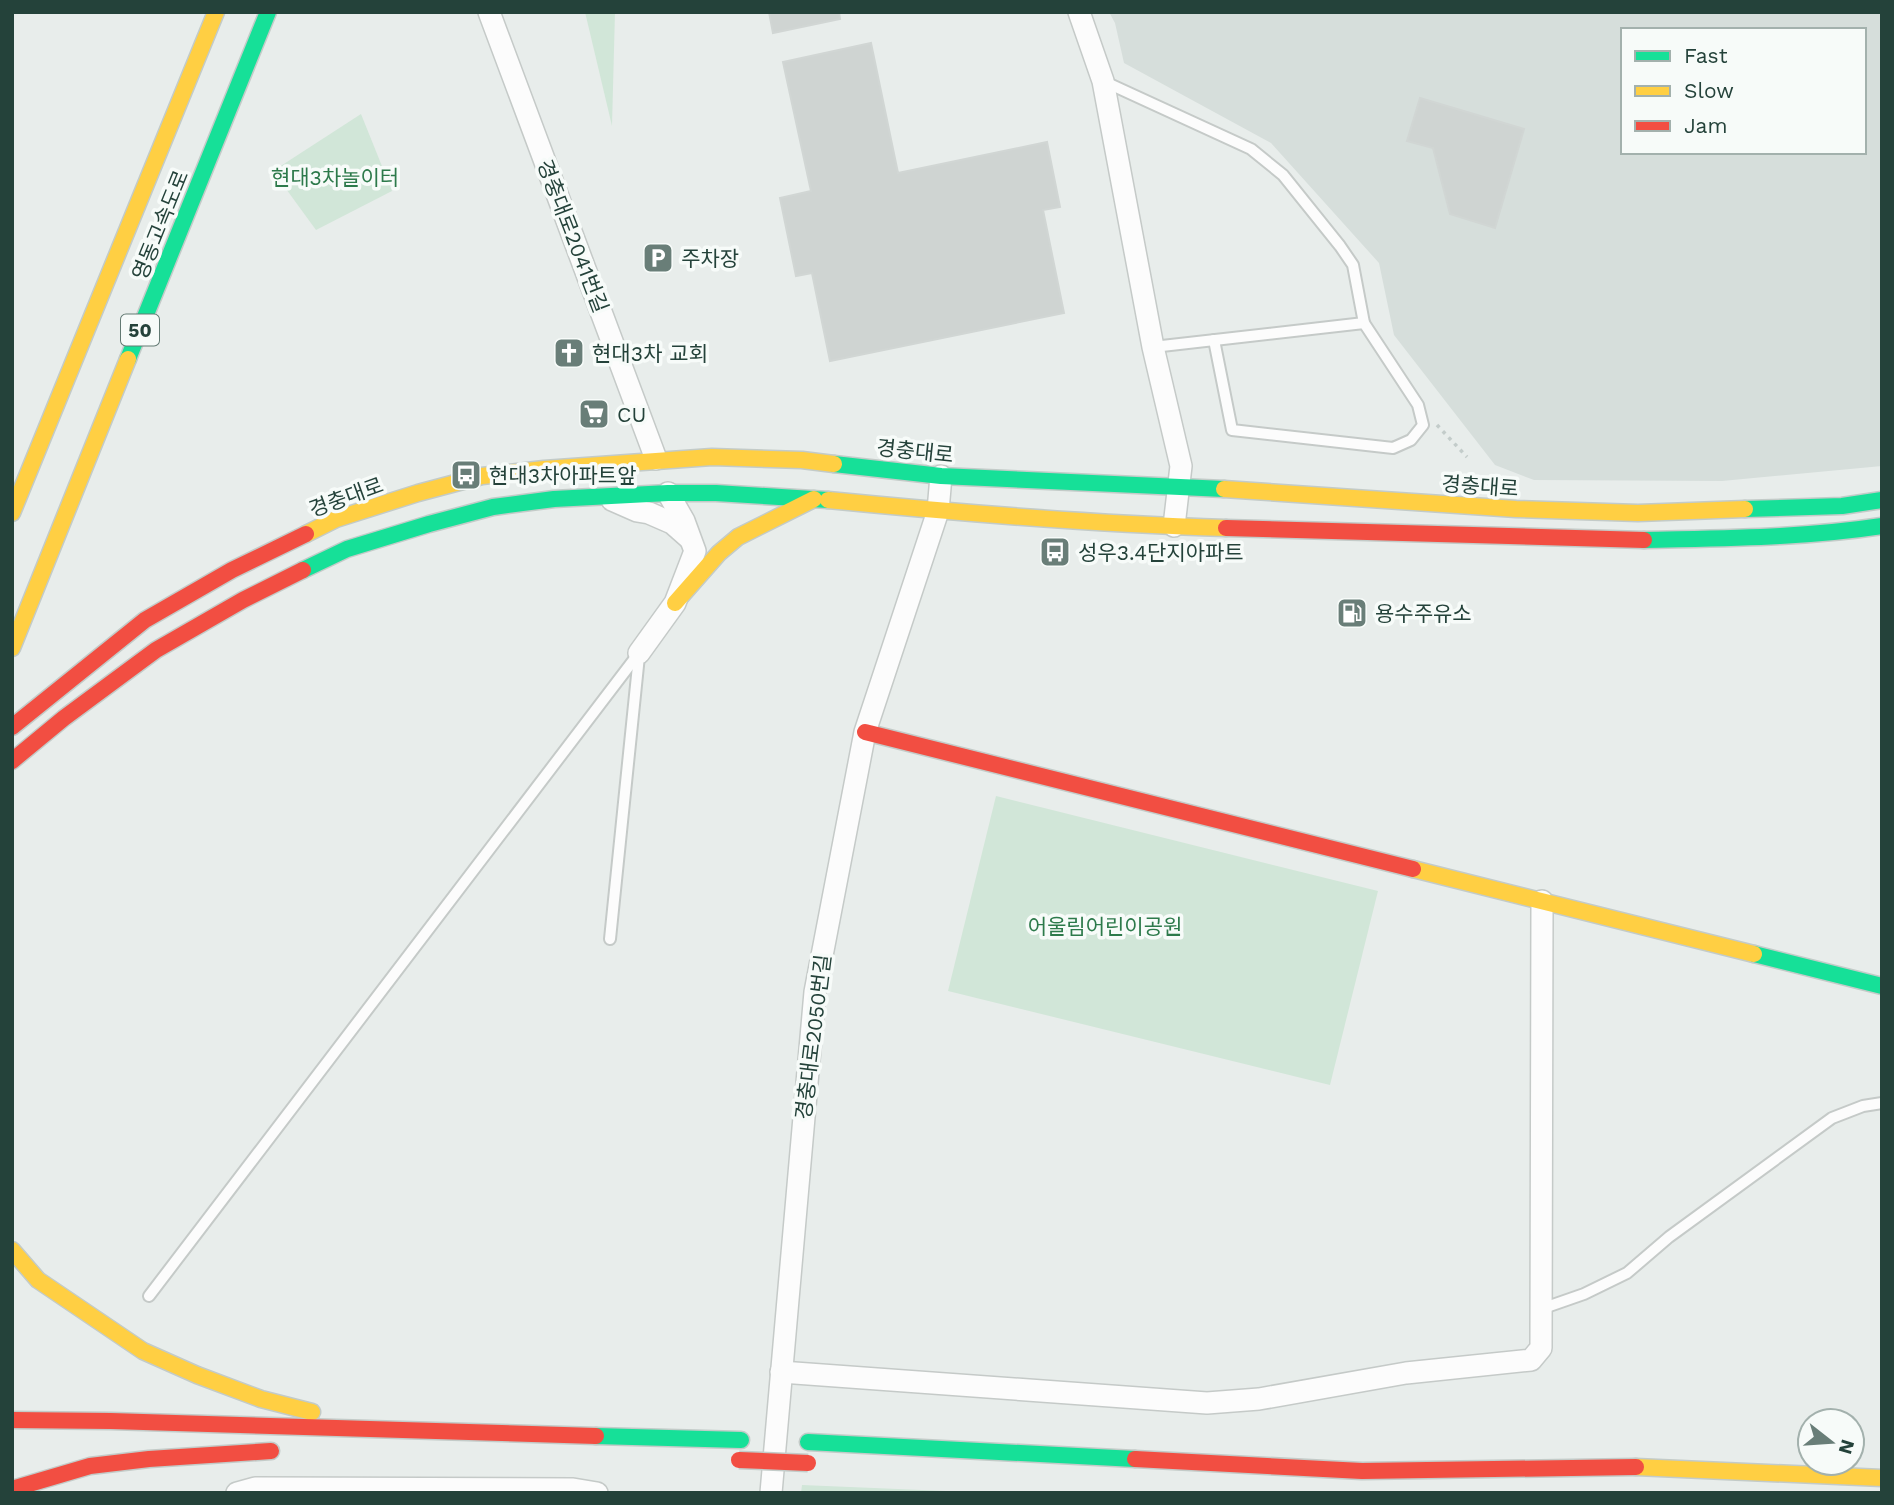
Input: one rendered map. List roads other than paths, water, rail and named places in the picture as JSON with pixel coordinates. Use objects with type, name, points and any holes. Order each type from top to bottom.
[{"type":"main road","name":"영동고속도로","points":[[12,513],[216,12]]},
{"type":"main road","name":"영동고속도로","points":[[12,648],[268,12]]},
{"type":"main road","name":"경충대로","points":[[12,727],[145,620],[232,570],[336,519],[482,476],[544,468],[712,457],[802,460],[941,476],[1180,486],[1516,509],[1637,513],[1842,506],[1882,500]]},
{"type":"main road","points":[[656,459],[668,493]]},
{"type":"main road","points":[[12,761],[64,718],[156,650],[243,600],[347,550],[493,507],[554,499],[716,493],[814,499],[938,512],[1174,526],[1516,538],[1637,540],[1771,536],[1841,532],[1882,526]]},
{"type":"main road","points":[[675,603],[719,553],[738,537],[814,499]]},
{"type":"main road","points":[[866,732],[1882,986]]},
{"type":"main road","points":[[1860,981],[1882,973]]},
{"type":"main road","points":[[12,1250],[38,1280],[143,1351],[261,1399],[400,1430]]},
{"type":"main road","points":[[12,1420],[808,1442],[1362,1471],[1644,1467],[1882,1478]]},
{"type":"main road","points":[[12,1489],[90,1466],[149,1459],[278,1451],[133,1446]]},
{"type":"main road","points":[[732,1460],[815,1464]]},
{"type":"street","name":"경충대로2041번길","points":[[489,12],[656,459]]},
{"type":"street","points":[[1079,12],[1102,80],[1153,347],[1181,466],[1174,526]]},
{"type":"street","name":"경충대로2050번길","points":[[771,1493],[815,992],[866,732],[938,512],[941,476]]},
{"type":"street","points":[[639,653],[675,603],[695,551],[684,521],[668,493]]},
{"type":"street","points":[[604,496],[636,511],[649,513],[672,523],[691,540]]},
{"type":"street","points":[[781,1372],[1207,1403],[1259,1399],[1406,1373],[1531,1360],[1541,1348],[1542,901]]},
{"type":"street","points":[[237,1493],[255,1488],[573,1489],[597,1493]]},
{"type":"lane","points":[[1102,80],[1251,149],[1283,175],[1353,265],[1364,323],[1418,405],[1423,425],[1411,440],[1393,448],[1232,430],[1214,340]]},
{"type":"lane","points":[[1153,347],[1364,323]]},
{"type":"lane","points":[[610,939],[639,653]]},
{"type":"lane","points":[[149,1296],[639,653]]},
{"type":"lane","points":[[1541,1309],[1584,1294],[1627,1273],[1669,1237],[1832,1118],[1863,1106],[1882,1103]]},
{"type":"place","name":"주차장","points":[[658,258]]},
{"type":"place","name":"현대3차 교회","points":[[569,353]]},
{"type":"place","name":"CU","points":[[594,414]]},
{"type":"place","name":"현대3차아파트앞","points":[[466,475]]},
{"type":"place","name":"성우3.4단지아파트","points":[[1055,552]]},
{"type":"place","name":"용수주유소","points":[[1352,613]]},
{"type":"park label","name":"현대3차놀이터","points":[[335,177]]},
{"type":"park label","name":"어울림어린이공원","points":[[1105,926]]}]
